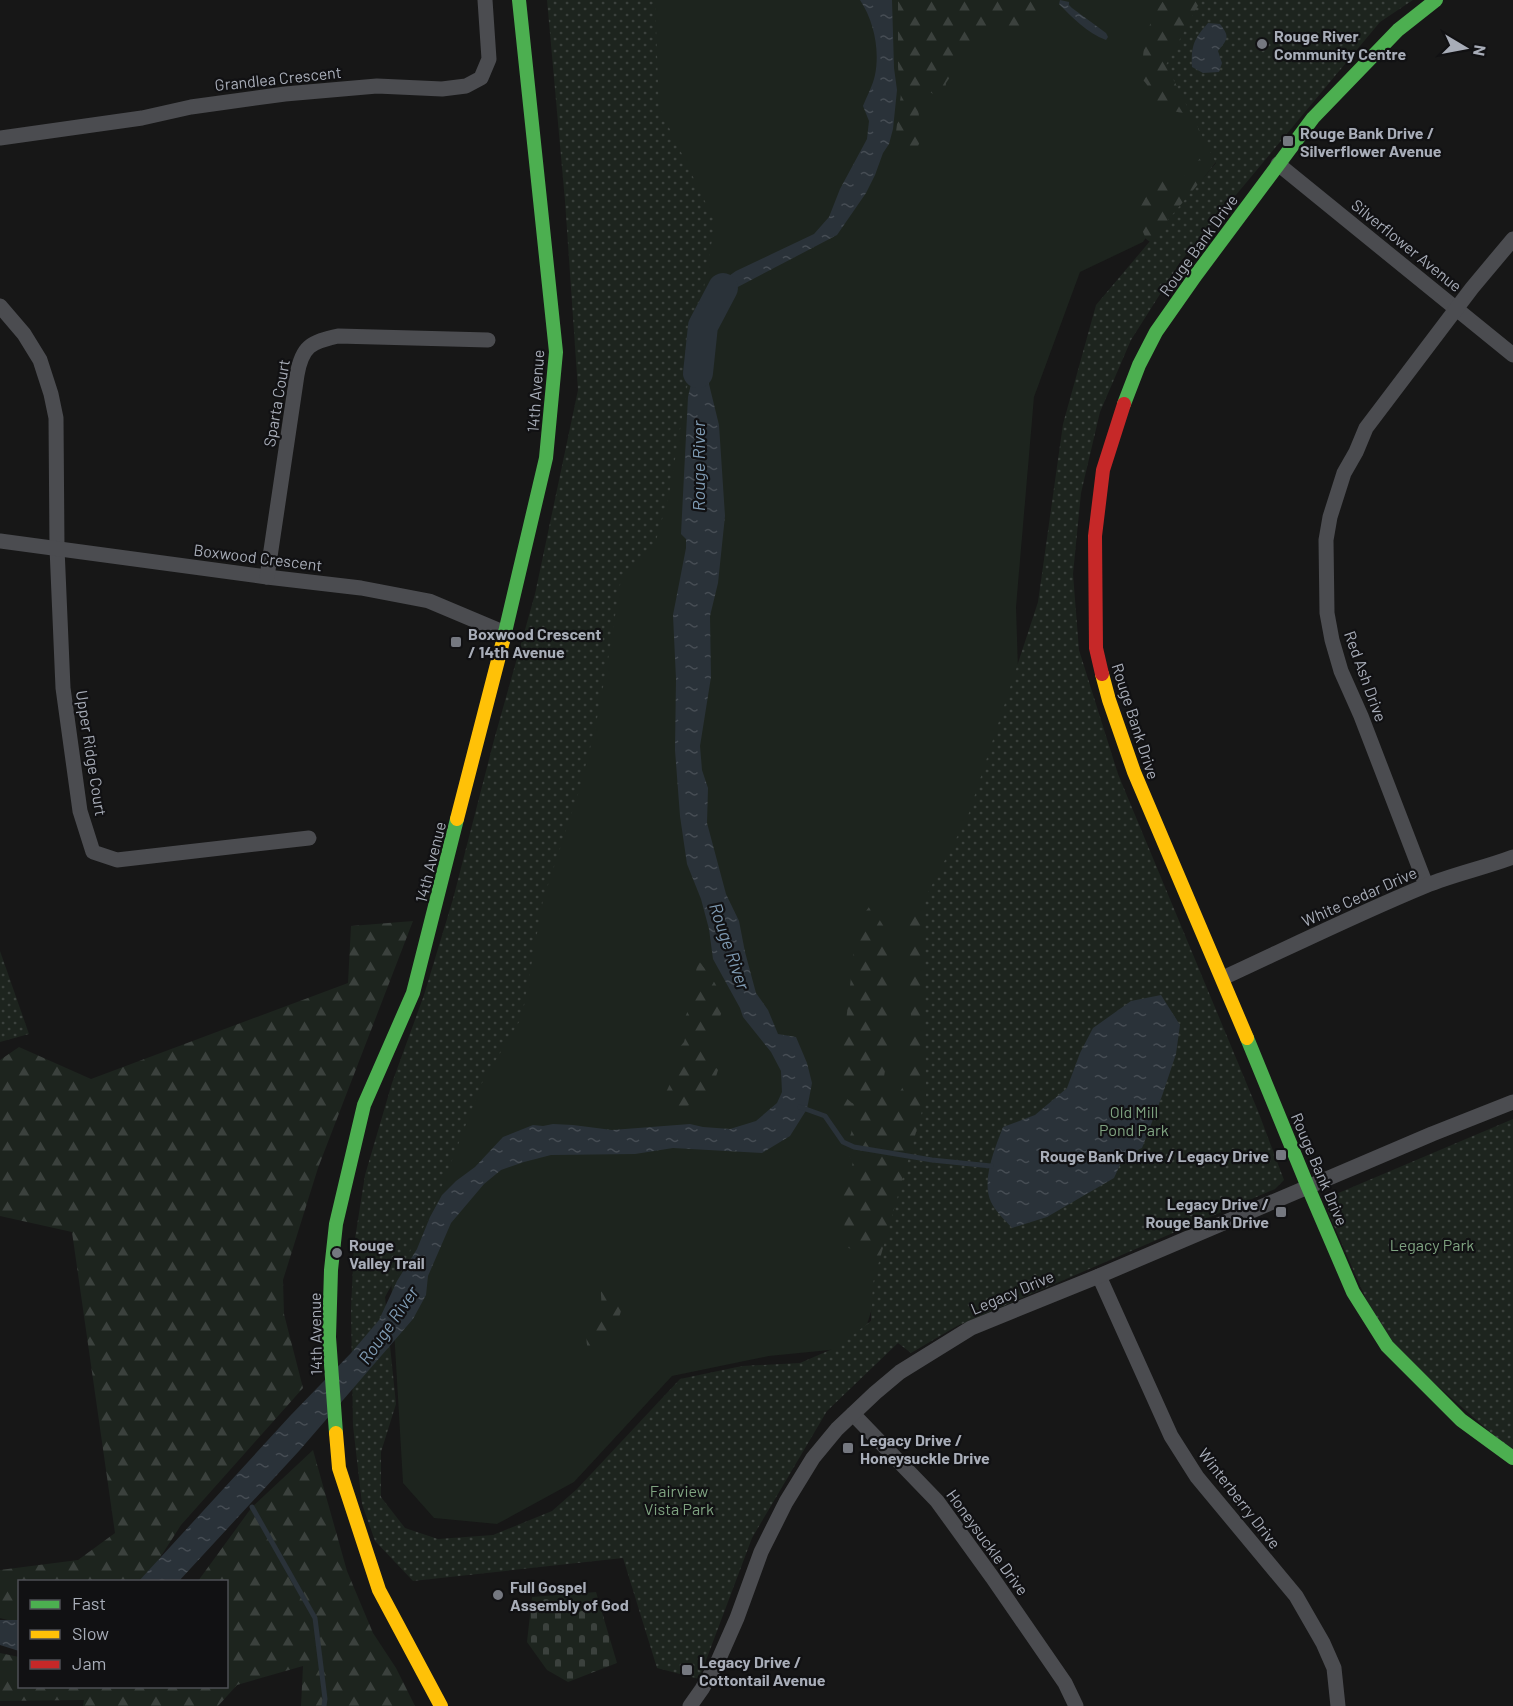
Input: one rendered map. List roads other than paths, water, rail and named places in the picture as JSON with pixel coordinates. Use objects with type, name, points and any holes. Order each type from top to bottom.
[{"type":"main road","name":"14th Avenue","points":[[441,1706],[379,1590],[339,1468],[329,1337],[331,1270],[336,1224],[364,1105],[413,993],[505,633],[546,458],[554,396],[556,352],[519,0]]},
{"type":"main road","name":"Rouge Bank Drive","points":[[1436,0],[1376,50],[1313,118],[1163,322],[1139,365],[1125,399],[1103,470],[1095,536],[1096,648],[1109,700],[1134,772],[1223,978],[1353,1292],[1387,1346],[1461,1420],[1513,1458]]},
{"type":"street","name":"Grandlea Crescent","points":[[0,138],[142,118],[191,107],[285,94],[377,86],[442,89],[466,86],[481,78],[489,59],[485,0]]},
{"type":"street","name":"Silverflower Avenue","points":[[1278,164],[1513,355]]},
{"type":"street","name":"Red Ash Drive","points":[[1426,885],[1341,670],[1332,640],[1327,613],[1326,540],[1330,517],[1344,473],[1366,428],[1423,351],[1513,238]]},
{"type":"street","points":[[0,306],[24,334],[40,360],[51,394],[56,418],[57,548]]},
{"type":"street","name":"Sparta Court","points":[[267,577],[297,375],[300,360],[307,348],[319,340],[338,336],[488,340]]},
{"type":"street","name":"Boxwood Crescent","points":[[0,541],[361,588],[429,601],[505,633]]},
{"type":"street","name":"Upper Ridge Court","points":[[57,548],[63,688],[80,811],[93,852],[117,860],[309,838]]},
{"type":"street","name":"White Cedar Drive","points":[[1223,978],[1426,885],[1513,857]]},
{"type":"street","name":"Legacy Drive","points":[[690,1706],[718,1661],[737,1618],[761,1552],[786,1502],[813,1458],[837,1429],[900,1372],[971,1328],[1513,1102]]},
{"type":"street","name":"Winterberry Drive","points":[[1099,1276],[1171,1436],[1197,1477],[1296,1596],[1323,1643],[1334,1668],[1338,1706]]},
{"type":"street","name":"Honeysuckle Drive","points":[[853,1414],[937,1501],[1065,1683],[1076,1706]]},
{"type":"water","points":[[860,0],[892,0],[897,90],[893,129],[875,175],[866,193],[837,235],[734,289],[718,308],[710,339],[708,380],[719,425],[725,516],[718,583],[710,616],[711,677],[700,746],[702,770],[708,788],[707,823],[726,894],[739,921],[756,993],[768,1010],[778,1034],[796,1037],[807,1063],[812,1083],[807,1109],[790,1136],[762,1153],[673,1148],[635,1154],[551,1155],[501,1170],[484,1184],[451,1223],[428,1276],[426,1295],[413,1319],[299,1451],[180,1580],[140,1580],[379,1320],[397,1281],[417,1249],[442,1195],[475,1167],[503,1137],[533,1125],[553,1124],[612,1130],[690,1124],[730,1129],[756,1121],[777,1103],[782,1092],[781,1071],[771,1052],[743,1017],[713,959],[709,929],[701,899],[687,864],[680,816],[675,750],[676,679],[673,615],[686,548],[686,539],[681,534],[688,397],[713,287],[736,271],[814,234],[829,217],[840,189],[867,139],[869,121],[863,106],[874,79],[877,56],[875,36]]},
{"type":"water","points":[[1060,0],[1069,2],[1072,8],[1106,33],[1108,37],[1106,40],[1080,24],[1059,4]]},
{"type":"water","points":[[1208,23],[1220,24],[1226,38],[1218,51],[1222,63],[1219,72],[1203,73],[1192,67],[1192,53],[1199,34]]},
{"type":"water","points":[[1161,995],[1180,1025],[1176,1054],[1142,1148],[1124,1156],[1114,1178],[1047,1217],[1012,1228],[995,1209],[988,1194],[990,1164],[1003,1127],[1035,1115],[1067,1088],[1080,1053],[1093,1028],[1131,1001]]},
{"type":"water","points":[[0,1620],[18,1620],[18,1651],[0,1645]]},
{"type":"waterway","name":"Rouge River","points":[[698,373],[703,326],[723,288]]},
{"type":"waterway","points":[[800,1107],[825,1116],[843,1142],[854,1147],[932,1160],[991,1166]]},
{"type":"waterway","points":[[252,1507],[315,1618],[324,1706]]},
{"type":"place","name":"Rouge River Community Centre","points":[[1262,44]]},
{"type":"place","name":"Rouge Bank Drive / Silverflower Avenue","points":[[1288,141]]},
{"type":"place","name":"Boxwood Crescent / 14th Avenue","points":[[456,642]]},
{"type":"place","name":"Rouge Bank Drive / Legacy Drive","points":[[1281,1155]]},
{"type":"place","name":"Legacy Drive / Rouge Bank Drive","points":[[1281,1212]]},
{"type":"place","name":"Rouge Valley Trail","points":[[337,1253]]},
{"type":"place","name":"Legacy Drive / Honeysuckle Drive","points":[[848,1448]]},
{"type":"place","name":"Full Gospel Assembly of God","points":[[498,1595]]},
{"type":"place","name":"Legacy Drive / Cottontail Avenue","points":[[687,1670]]},
{"type":"park label","name":"Old Mill Pond Park","points":[[1134,1120]]},
{"type":"park label","name":"Legacy Park","points":[[1432,1244]]},
{"type":"park label","name":"Fairview Vista Park","points":[[679,1499]]}]
